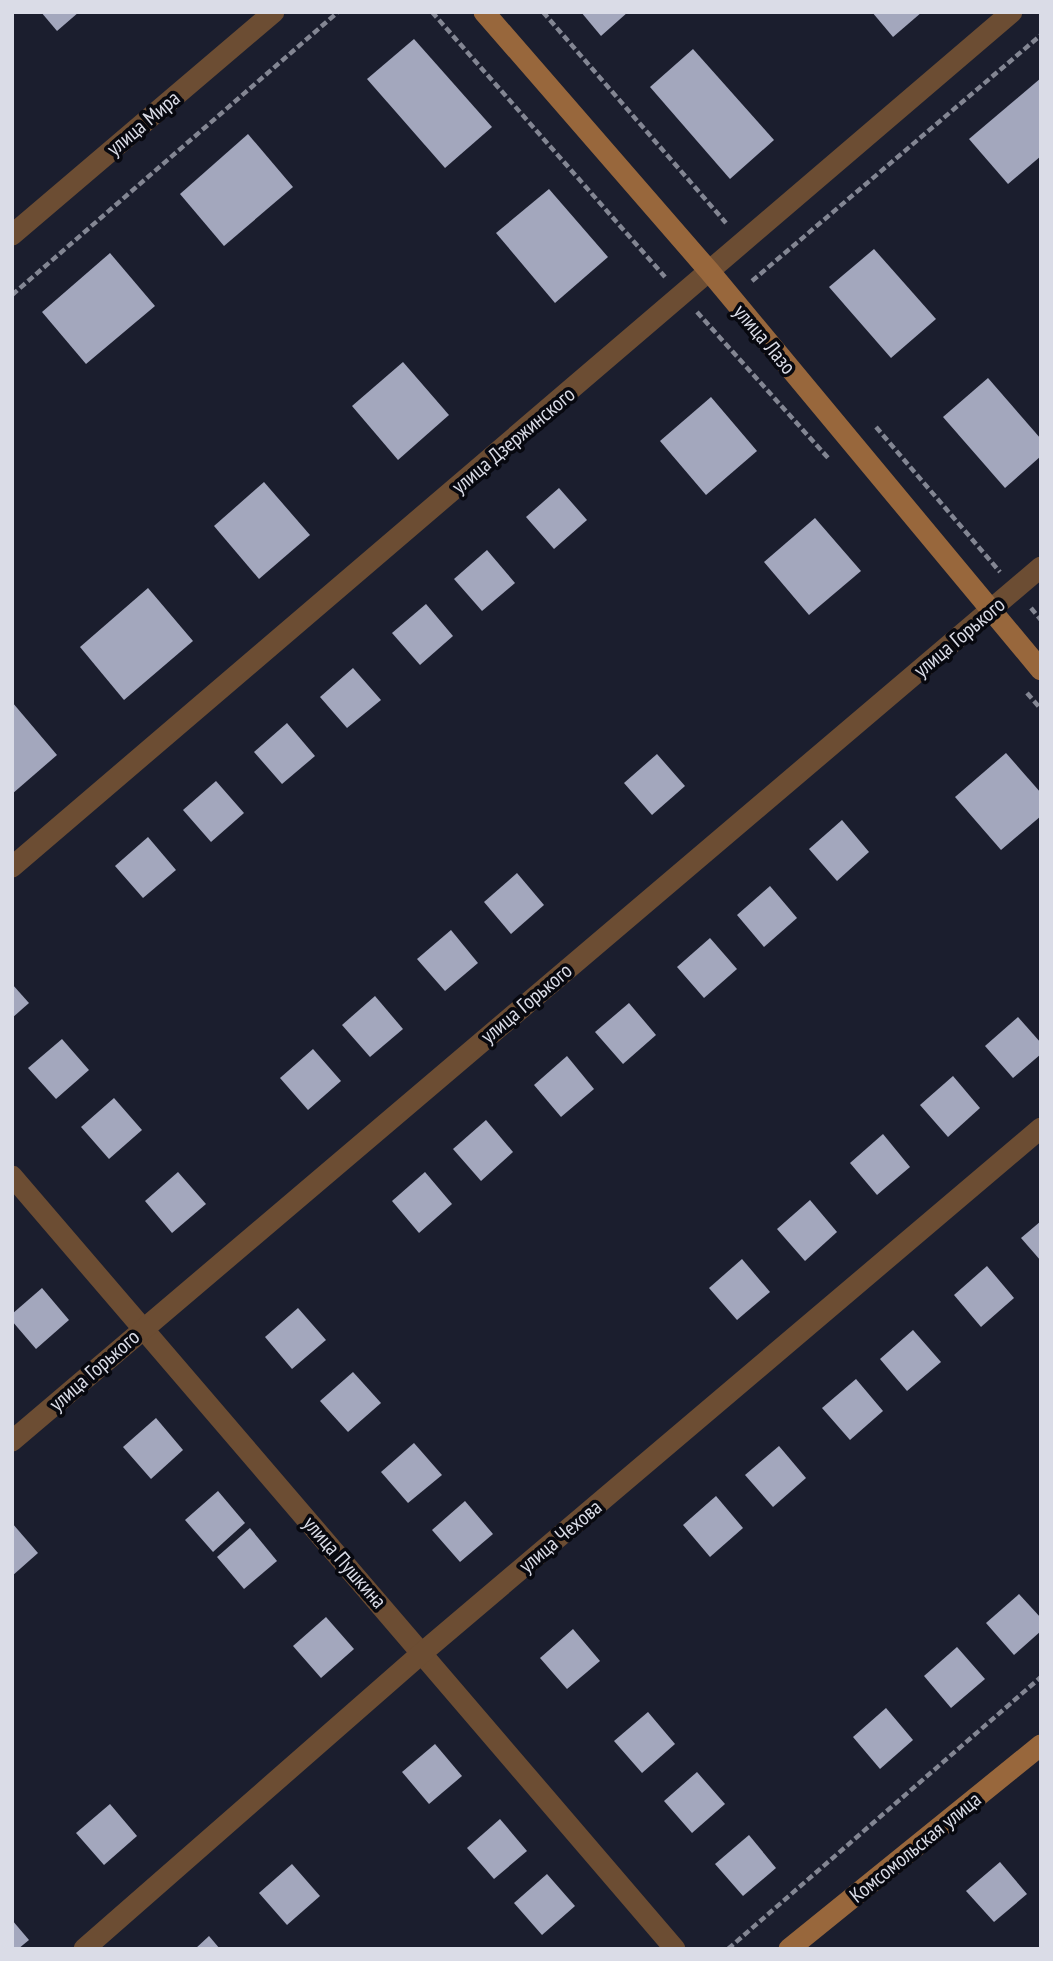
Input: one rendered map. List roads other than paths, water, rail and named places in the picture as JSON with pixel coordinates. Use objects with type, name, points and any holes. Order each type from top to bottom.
[{"type":"street","name":"улица Мира","points":[[12,234],[274,12]]},
{"type":"street","name":"улица Лазо","points":[[484,12],[709,272],[1041,670]]},
{"type":"street","name":"улица Дзержинского","points":[[12,867],[1012,12]]},
{"type":"street","name":"улица Горького","points":[[12,1441],[1041,567]]},
{"type":"street","name":"улица Чехова","points":[[84,1949],[422,1653],[1041,1128]]},
{"type":"street","name":"улица Пушкина","points":[[12,1176],[675,1949]]},
{"type":"street","name":"Комсомольская улица","points":[[789,1949],[1041,1745]]}]
